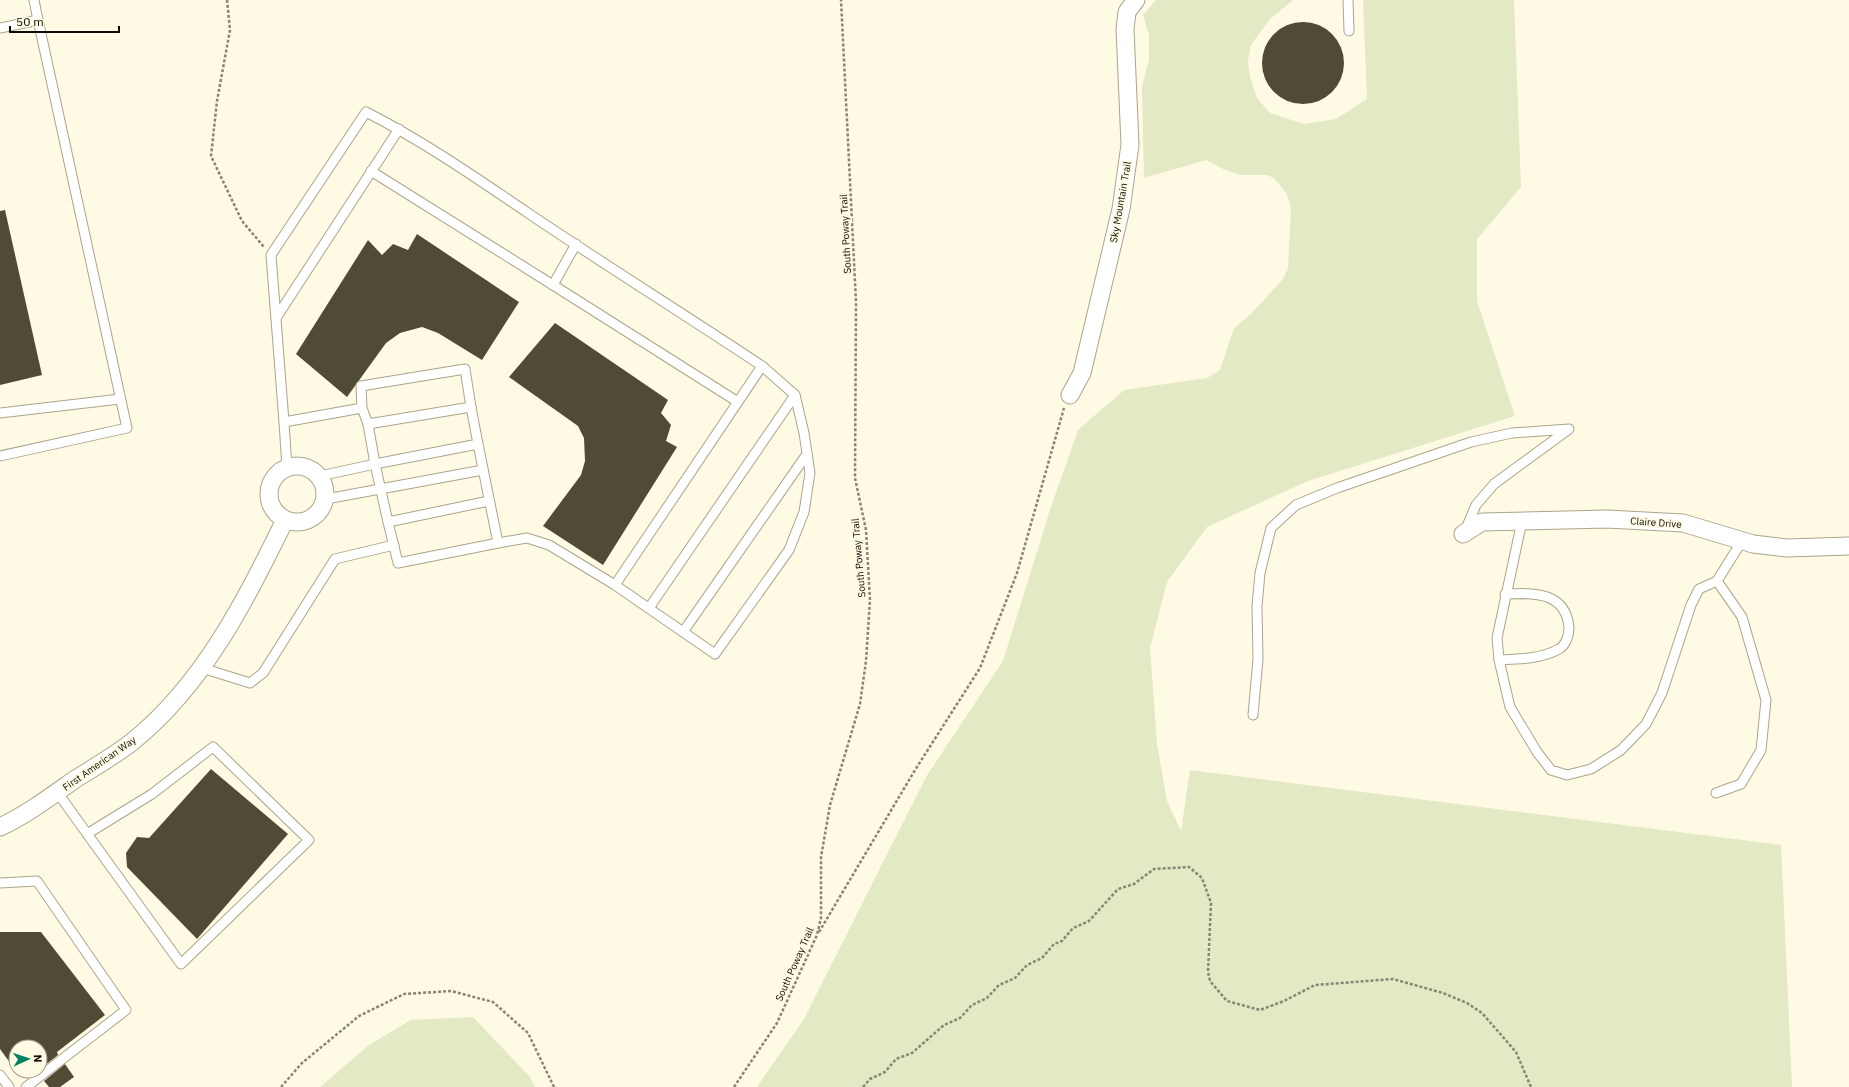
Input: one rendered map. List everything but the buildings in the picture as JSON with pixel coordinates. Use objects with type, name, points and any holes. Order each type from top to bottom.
[{"type":"street","name":"Sky Mountain Trail","points":[[1067,400],[1082,373],[1121,209],[1130,145],[1125,29],[1127,12],[1134,2]]},
{"type":"street","points":[[305,466],[320,476],[324,483],[326,499],[320,511],[310,520],[302,523],[285,520],[277,514],[269,498],[269,488],[273,480],[279,472],[287,468],[305,466]]},
{"type":"street","name":"Claire Drive","points":[[1463,534],[1482,522],[1607,519],[1683,522],[1742,541],[1787,548],[1849,546]]},
{"type":"street","name":"First American Way","points":[[0,827],[23,815],[132,742],[181,694],[202,668],[229,628],[285,520]]},
{"type":"lane","points":[[0,456],[127,428],[34,0]]},
{"type":"lane","points":[[1348,0],[1349,31]]},
{"type":"lane","points":[[0,28],[38,20]]},
{"type":"lane","points":[[287,468],[271,255],[366,112],[399,128],[762,366],[795,395],[810,473],[804,512],[789,550],[715,654],[616,585],[549,545],[527,538],[398,563],[375,464],[368,424],[362,408],[360,386],[465,369],[478,444],[498,543]]},
{"type":"lane","points":[[276,318],[399,128]]},
{"type":"lane","points":[[371,171],[738,402]]},
{"type":"lane","points":[[553,285],[576,244]]},
{"type":"lane","points":[[616,585],[762,366]]},
{"type":"lane","points":[[649,608],[795,395]]},
{"type":"lane","points":[[0,413],[120,399]]},
{"type":"lane","points":[[368,424],[471,407]]},
{"type":"lane","points":[[284,422],[362,408]]},
{"type":"lane","points":[[1253,715],[1258,659],[1257,606],[1260,573],[1271,528],[1296,505],[1337,488],[1471,442],[1512,433],[1569,429],[1494,484],[1476,505],[1463,534]]},
{"type":"lane","points":[[320,476],[478,444]]},
{"type":"lane","points":[[683,632],[807,454]]},
{"type":"lane","points":[[326,499],[483,470]]},
{"type":"lane","points":[[388,522],[489,501]]},
{"type":"lane","points":[[1522,521],[1505,594],[1497,638],[1499,660],[1510,707],[1537,752],[1551,770],[1567,774],[1591,769],[1621,750],[1646,724],[1662,693],[1691,605],[1699,589],[1717,581],[1742,541]]},
{"type":"lane","points":[[202,668],[250,683],[263,673],[335,559],[394,545]]},
{"type":"lane","points":[[1716,793],[1741,784],[1761,750],[1766,700],[1742,617],[1717,581]]},
{"type":"lane","points":[[1499,660],[1544,656],[1561,648],[1569,634],[1568,616],[1558,602],[1543,595],[1505,594]]},
{"type":"lane","points":[[57,792],[87,834],[181,964],[309,840],[213,747],[152,794],[87,834]]},
{"type":"lane","points":[[0,883],[37,881],[126,1010],[26,1087]]},
{"type":"lane","points":[[0,1075],[9,1087]]},
{"type":"path","points":[[227,0],[230,30],[217,101],[211,156],[242,221],[271,255]]},
{"type":"path","name":"South Poway Trail","points":[[734,1087],[777,1023],[817,935],[821,918],[821,857],[830,805],[860,704],[866,661],[870,600],[866,530],[855,478],[856,302],[841,0]]},
{"type":"path","points":[[817,935],[915,770],[980,668],[1017,573],[1067,400]]},
{"type":"path","points":[[863,1087],[870,1079],[885,1072],[896,1059],[912,1053],[944,1025],[960,1018],[972,1005],[987,998],[999,985],[1015,978],[1027,965],[1042,958],[1054,944],[1062,941],[1073,928],[1089,920],[1118,889],[1134,884],[1154,868],[1189,867],[1202,878],[1211,903],[1208,972],[1210,981],[1227,1001],[1260,1010],[1284,1002],[1314,984],[1393,979],[1443,993],[1467,1003],[1482,1014],[1516,1052],[1531,1087]]},
{"type":"path","points":[[281,1087],[302,1063],[359,1016],[404,994],[451,992],[493,1002],[528,1033],[554,1087]]},
{"type":"green space","points":[[1156,0],[1293,0],[1270,19],[1251,45],[1248,61],[1250,77],[1257,98],[1270,113],[1304,124],[1336,119],[1367,99],[1363,0],[1514,0],[1521,187],[1477,239],[1477,301],[1515,416],[1308,481],[1207,527],[1167,582],[1150,648],[1157,744],[1167,801],[1181,831],[1190,770],[1781,845],[1792,1087],[757,1087],[804,1019],[926,777],[1003,661],[1050,510],[1078,430],[1124,390],[1207,378],[1220,370],[1234,328],[1253,312],[1283,279],[1288,268],[1291,208],[1287,194],[1275,179],[1268,175],[1240,175],[1223,169],[1206,160],[1144,178],[1142,87],[1149,60],[1149,35],[1143,15]]},
{"type":"green space","points":[[473,1017],[530,1077],[535,1087],[320,1087],[369,1045],[411,1020]]}]
